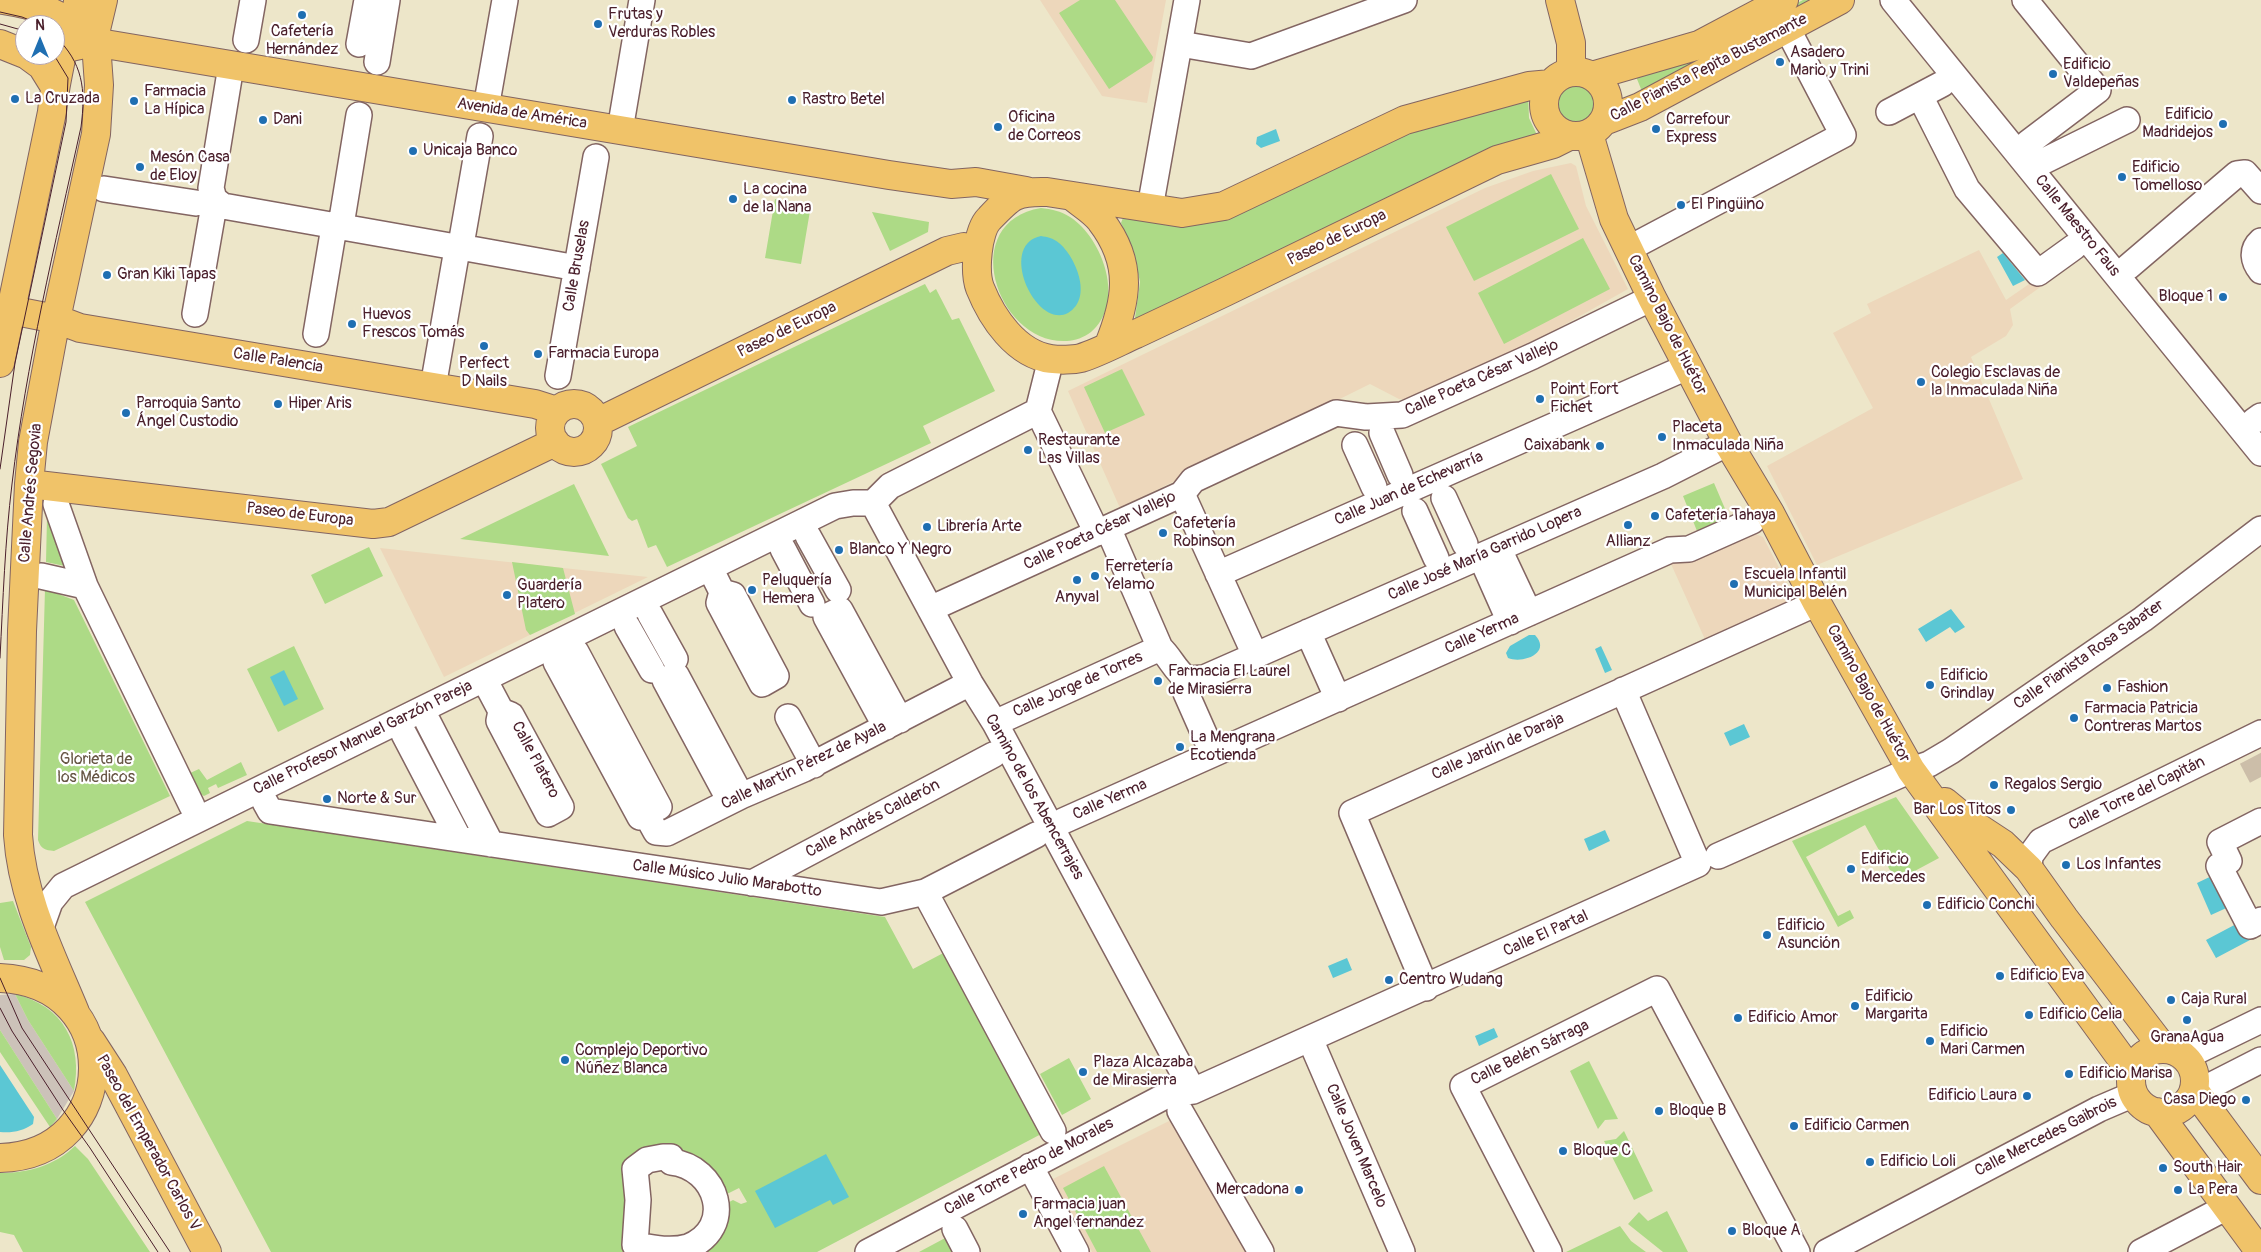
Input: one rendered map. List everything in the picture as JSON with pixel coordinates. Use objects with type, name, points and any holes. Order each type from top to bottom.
[{"type":"main road","name":"Avenida de América","points":[[3,0],[30,4],[70,25],[231,66],[951,184],[976,182],[1026,191]]},
{"type":"main road","name":"Calle Andrés Segovia","points":[[0,363],[5,309],[52,112],[55,87],[70,25],[103,0]]},
{"type":"main road","points":[[1560,0],[1571,43],[1571,78]]},
{"type":"main road","name":"Calle Pianista Pepita Bustamante","points":[[1571,78],[1699,45],[1784,0]]},
{"type":"main road","name":"Calle Pianista Pepita Bustamante","points":[[1587,130],[1640,107],[1840,0]]},
{"type":"main road","name":"Calle Andrés Segovia","points":[[40,930],[19,857],[18,835],[22,631],[29,484],[33,442],[56,319],[96,134],[99,85],[97,57],[70,25]]},
{"type":"main road","points":[[0,43],[15,44]]},
{"type":"main road","points":[[0,43],[15,49]]},
{"type":"main road","points":[[41,65],[55,87]]},
{"type":"main road","points":[[1072,196],[1101,220],[1120,252],[1126,284],[1120,318],[1108,347],[1079,358],[1051,359],[1032,354],[1017,343],[988,307],[978,284],[978,248],[987,221],[1010,198],[1026,191],[1072,196],[1182,213],[1224,206],[1405,120],[1530,86],[1571,78],[1602,84],[1608,96],[1608,109],[1587,130],[1556,130],[1547,118],[1544,105],[1547,91],[1571,78]]},
{"type":"main road","name":"Camino Bajo de Huétor","points":[[1587,130],[1606,194],[1628,249],[1652,298],[1728,443],[1770,513],[1817,604],[1911,770],[2133,1084]]},
{"type":"main road","name":"Paseo de Europa","points":[[1108,347],[1496,160],[1553,144],[1587,130]]},
{"type":"main road","name":"Avenida de América","points":[[951,184],[969,196],[987,221]]},
{"type":"main road","name":"Paseo de Europa","points":[[598,422],[947,251],[964,247],[978,248]]},
{"type":"main road","name":"Calle Palencia","points":[[5,309],[56,319],[80,328],[535,404],[557,411]]},
{"type":"main road","points":[[570,404],[577,404],[590,410],[598,422],[596,438],[585,449],[569,451],[555,442],[552,436],[551,423],[557,411],[570,404]]},
{"type":"main road","name":"Paseo de Europa","points":[[29,484],[373,524],[389,522],[555,442]]},
{"type":"main road","name":"Camino Bajo de Huétor","points":[[1911,770],[1968,821],[2003,844],[2029,869],[2064,918],[2175,1053]]},
{"type":"main road","points":[[0,1158],[24,1155],[47,1147],[64,1134],[80,1116],[86,1104],[93,1078],[92,1050],[88,1036],[75,1012],[40,930]]},
{"type":"main road","points":[[0,978],[24,980],[44,987],[66,1002],[75,1012]]},
{"type":"main road","name":"Paseo del Emperador Carlos V","points":[[88,1036],[114,1075],[207,1252]]},
{"type":"main road","points":[[2153,1051],[2175,1053],[2191,1065],[2195,1075],[2194,1088],[2185,1104],[2179,1109],[2169,1113],[2157,1112],[2141,1104],[2133,1084],[2136,1064],[2153,1051]]},
{"type":"main road","points":[[2194,1088],[2261,1180]]},
{"type":"main road","points":[[2157,1112],[2260,1252]]},
{"type":"street","points":[[239,21],[253,0]]},
{"type":"street","points":[[360,44],[367,0]]},
{"type":"street","points":[[377,62],[388,0]]},
{"type":"street","points":[[486,108],[505,0]]},
{"type":"street","points":[[620,130],[642,0]]},
{"type":"street","points":[[1150,208],[1188,0]]},
{"type":"street","points":[[1180,44],[1251,56],[1404,0]]},
{"type":"street","name":"Calle Maestro Faus","points":[[1893,0],[2261,453]]},
{"type":"street","name":"Calle Maestro Faus","points":[[2025,0],[2098,90],[2035,153],[2127,120]]},
{"type":"street","points":[[1628,249],[1843,135],[1787,28]]},
{"type":"street","points":[[195,314],[208,205],[231,66]]},
{"type":"street","points":[[1890,112],[1942,84]]},
{"type":"street","points":[[1920,96],[1966,189],[2038,273],[2074,246]]},
{"type":"street","points":[[316,334],[360,115]]},
{"type":"street","points":[[433,387],[456,255],[463,246],[480,136]]},
{"type":"street","name":"Calle Bruselas","points":[[558,376],[596,156]]},
{"type":"street","name":"Calle Maestro Faus","points":[[2128,267],[2237,174],[2245,174],[2261,190]]},
{"type":"street","points":[[104,189],[223,206],[450,246],[463,246],[577,268]]},
{"type":"street","points":[[2261,242],[2256,246],[2254,255],[2256,265],[2261,271]]},
{"type":"street","name":"Calle Poeta César Vallejo","points":[[930,609],[1182,494],[1193,480],[1336,413],[1366,416],[1402,415],[1533,356],[1652,298]]},
{"type":"street","points":[[1051,359],[1038,411],[1102,530],[1160,648],[1171,658],[1178,672],[1187,679],[1186,693],[1210,749]]},
{"type":"street","name":"Calle Juan de Echevarría","points":[[1218,574],[1687,367]]},
{"type":"street","points":[[873,503],[890,486],[1038,411]]},
{"type":"street","points":[[1382,433],[1400,475]]},
{"type":"street","name":"Calle José María Garrido Lopera","points":[[1187,679],[1204,678],[1663,476],[1728,443]]},
{"type":"street","points":[[1355,445],[1374,487]]},
{"type":"street","points":[[1182,494],[1255,655]]},
{"type":"street","points":[[1444,498],[1465,544]]},
{"type":"street","name":"Calle Profesor Manuel Garzón Pareja","points":[[40,930],[50,902],[63,886],[835,506],[873,503]]},
{"type":"street","name":"Camino de los Abencerrajes","points":[[873,503],[970,683],[995,723],[1262,1252]]},
{"type":"street","points":[[56,504],[85,586],[192,806]]},
{"type":"street","points":[[1414,511],[1436,558]]},
{"type":"street","name":"Calle Yerma","points":[[1063,821],[1210,749],[1335,693],[1520,618],[1670,550],[1689,549],[1752,521]]},
{"type":"street","name":"Calle Pianista Rosa Sabater","points":[[1718,856],[1911,770],[1929,764],[1960,745],[2143,619],[2261,529]]},
{"type":"street","points":[[808,536],[838,590]]},
{"type":"street","points":[[783,549],[812,604]]},
{"type":"street","points":[[1495,564],[1520,618]]},
{"type":"street","points":[[710,568],[722,592]]},
{"type":"street","points":[[41,576],[85,586]]},
{"type":"street","name":"Calle Jardín de Daraja","points":[[1426,988],[1352,813],[1817,604]]},
{"type":"street","points":[[650,614],[675,659]]},
{"type":"street","points":[[627,626],[652,670]]},
{"type":"street","points":[[1308,632],[1335,693]]},
{"type":"street","name":"Calle Jorge de Torres","points":[[995,723],[1160,648]]},
{"type":"street","name":"Calle Martín Pérez de Ayala","points":[[566,657],[648,813],[656,832],[667,833],[735,798],[814,765],[970,683]]},
{"type":"street","name":"Calle Platero","points":[[484,679],[501,711]]},
{"type":"street","name":"Calle El Partal","points":[[1186,1101],[1310,1039],[1698,864],[1624,690]]},
{"type":"street","points":[[788,717],[814,765]]},
{"type":"street","name":"Calle Profesor Manuel Garzón Pareja","points":[[428,722],[491,844]]},
{"type":"street","name":"Calle Profesor Manuel Garzón Pareja","points":[[404,734],[460,839]]},
{"type":"street","name":"Calle Torre del Capitán","points":[[2029,869],[2030,856],[2041,841],[2254,748]]},
{"type":"street","name":"Calle Andrés Calderón","points":[[752,883],[993,756]]},
{"type":"street","name":"Calle Músico Julio Marabotto","points":[[265,802],[270,811],[881,902],[925,892]]},
{"type":"street","points":[[2261,821],[2220,842],[2229,860],[2219,866],[2250,926],[2261,920]]},
{"type":"street","points":[[1036,835],[925,892],[1053,1131]]},
{"type":"street","name":"Calle Belén Sárraga","points":[[1549,1252],[1463,1086],[1657,989],[1797,1252]]},
{"type":"street","points":[[2175,1053],[2261,1020]]},
{"type":"street","name":"Calle Joven Marcelo","points":[[1310,1039],[1402,1252]]},
{"type":"street","points":[[2194,1088],[2210,1086],[2261,1060]]},
{"type":"street","name":"Calle Mercedes Gaibrois","points":[[1827,1252],[2099,1109],[2133,1084]]},
{"type":"street","name":"Calle Torre Pedro de Morales","points":[[868,1252],[1164,1096],[1186,1101]]},
{"type":"street","points":[[1030,1166],[1076,1252]]},
{"type":"street","points":[[2142,1252],[2227,1207]]},
{"type":"street","points":[[955,1229],[967,1252]]},
{"type":"shaded area","points":[[1040,0],[1166,0],[1147,103],[1102,96]]},
{"type":"shaded area","points":[[1571,163],[1576,166],[1586,206],[1628,289],[1523,348],[1421,400],[1399,399],[1370,384],[1120,508],[1068,391],[1485,188],[1533,171]]},
{"type":"shaded area","name":"Colegio Esclavas de la Inmaculada Niña","points":[[1979,250],[2006,300],[2074,253],[2079,259],[2010,309],[2013,325],[2006,336],[1971,357],[2023,479],[1817,565],[1767,466],[1873,408],[1833,333],[1871,313],[1867,304]]},
{"type":"shaded area","name":"Escuela Infantil Municipal Belén","points":[[1746,530],[1763,537],[1798,604],[1708,646],[1671,564]]},
{"type":"shaded area","name":"Guardería Platero","points":[[380,548],[563,568],[648,577],[444,677]]},
{"type":"shaded area","points":[[15,994],[28,1020],[74,1091],[57,1119],[0,1030],[0,995]]},
{"type":"shaded area","points":[[1173,1119],[1252,1252],[1092,1252],[1053,1179]]},
{"type":"green space","points":[[1080,0],[1115,0],[1153,57],[1152,61],[1109,89],[1059,13]]},
{"type":"green space","points":[[1803,0],[1819,0],[1643,94],[1635,74],[1703,53]]},
{"type":"green space","points":[[1580,84],[1587,87],[1593,93],[1596,104],[1595,112],[1587,121],[1580,124],[1572,124],[1565,121],[1557,112],[1556,100],[1559,93],[1568,85]]},
{"type":"green space","points":[[1528,94],[1529,118],[1537,135],[1140,324],[1135,318],[1140,282],[1133,249],[1121,223],[1124,215],[1173,222],[1406,129]]},
{"type":"green space","points":[[1551,174],[1579,229],[1474,281],[1446,227]]},
{"type":"green space","points":[[775,199],[811,205],[801,264],[765,258]]},
{"type":"green space","points":[[1041,208],[1063,213],[1082,227],[1100,255],[1106,272],[1108,288],[1107,305],[1102,320],[1089,334],[1073,340],[1067,341],[1042,337],[1021,324],[1006,304],[996,281],[993,257],[999,235],[1015,218]]},
{"type":"green space","points":[[872,212],[929,222],[928,232],[890,251]]},
{"type":"green space","points":[[1583,238],[1610,289],[1504,344],[1478,293]]},
{"type":"green space","points":[[925,284],[930,293],[936,289],[952,320],[959,318],[995,391],[923,426],[931,443],[667,567],[656,545],[648,548],[637,519],[632,521],[628,518],[601,464],[637,446],[628,427]]},
{"type":"green space","points":[[1122,369],[1145,415],[1105,433],[1084,387]]},
{"type":"green space","points":[[1714,483],[1729,518],[1697,531],[1683,496]]},
{"type":"green space","points":[[574,484],[609,556],[460,539]]},
{"type":"green space","points":[[54,516],[74,568],[46,562],[47,517]]},
{"type":"green space","points":[[369,547],[383,576],[325,604],[311,575]]},
{"type":"green space","points":[[512,562],[563,568],[575,614],[530,635],[526,630]]},
{"type":"green space","name":"Glorieta de los Médicos","points":[[45,589],[74,600],[170,796],[54,851],[44,849],[38,840]]},
{"type":"green space","points":[[294,646],[324,709],[278,732],[247,669]]},
{"type":"green space","points":[[241,762],[247,775],[218,788],[216,784],[208,788],[210,793],[204,796],[197,792],[188,774],[199,769],[207,780]]},
{"type":"green space","points":[[1896,797],[1939,858],[1896,881],[1865,825],[1806,857],[1838,916],[1850,910],[1854,918],[1838,927],[1792,841]]},
{"type":"green space","name":"Complejo Deportivo Núñez Blanca","points":[[247,821],[885,917],[913,969],[949,950],[1045,1132],[817,1252],[670,1252],[718,1208],[733,1200],[741,1204],[747,1202],[739,1188],[715,1200],[713,1192],[647,1160],[634,1252],[271,1252],[85,902]]},
{"type":"green space","points":[[13,901],[31,947],[30,955],[24,960],[4,960],[0,947],[0,903]]},
{"type":"green space","points":[[15,994],[32,1000],[46,1008],[58,1018],[66,1029],[72,1043],[75,1058],[74,1091],[28,1020]]},
{"type":"green space","points":[[0,1030],[57,1119],[50,1127],[0,1052]]},
{"type":"green space","points":[[1069,1058],[1091,1099],[1062,1115],[1040,1074]]},
{"type":"green space","points":[[1589,1061],[1618,1119],[1605,1120],[1598,1129],[1570,1071]]},
{"type":"green space","points":[[1624,1131],[1653,1191],[1634,1200],[1604,1141],[1616,1139]]},
{"type":"green space","points":[[75,1146],[88,1159],[150,1252],[23,1252],[14,1235],[0,1232],[0,1173],[21,1172],[40,1167],[58,1159]]},
{"type":"green space","points":[[1104,1166],[1151,1252],[1097,1252],[1063,1188]]},
{"type":"green space","points":[[1667,1211],[1688,1252],[1663,1252],[1628,1224],[1639,1212],[1648,1221]]},
{"type":"green space","points":[[1620,1226],[1631,1241],[1646,1252],[1566,1252]]},
{"type":"green space","points":[[962,1229],[978,1252],[919,1252]]},
{"type":"water","points":[[1276,129],[1280,141],[1261,148],[1256,144],[1257,137]]},
{"type":"water","points":[[1041,236],[1059,243],[1071,257],[1076,267],[1081,288],[1080,298],[1076,306],[1068,313],[1056,315],[1044,309],[1034,298],[1026,284],[1022,269],[1022,254],[1028,243]]},
{"type":"water","points":[[2003,253],[2025,280],[2013,286],[1997,257]]},
{"type":"water","points":[[1951,609],[1965,627],[1955,633],[1950,627],[1926,642],[1918,629]]},
{"type":"water","points":[[1529,635],[1535,635],[1539,641],[1540,647],[1538,652],[1528,658],[1508,658],[1506,653],[1510,646]]},
{"type":"water","points":[[1601,646],[1612,670],[1605,673],[1595,649]]},
{"type":"water","points":[[284,670],[298,699],[284,706],[270,677]]},
{"type":"water","points":[[1744,724],[1750,737],[1730,746],[1724,733]]},
{"type":"water","points":[[1605,830],[1610,841],[1589,851],[1584,839]]},
{"type":"water","points":[[2218,873],[2233,905],[2211,915],[2197,883]]},
{"type":"water","points":[[2240,922],[2250,940],[2216,958],[2206,940]]},
{"type":"water","points":[[1347,958],[1352,970],[1333,978],[1328,966]]},
{"type":"water","points":[[1494,1028],[1498,1037],[1479,1046],[1475,1036]]},
{"type":"water","points":[[0,1065],[34,1117],[33,1124],[22,1130],[0,1132]]},
{"type":"water","points":[[826,1154],[849,1197],[833,1205],[830,1200],[775,1228],[755,1191]]},
{"type":"tunnel","points":[[2251,758],[2261,777]]},
{"type":"tram line","points":[[0,12],[15,15]]},
{"type":"tram line","points":[[0,24],[15,28]]},
{"type":"tram line","points":[[0,658],[4,571],[18,439],[33,349],[81,127],[83,101],[80,77],[72,56],[65,47]]},
{"type":"tram line","points":[[0,469],[15,363],[66,122],[68,78],[60,65]]},
{"type":"tram line","points":[[0,978],[22,1028],[170,1252]]},
{"type":"tram line","points":[[0,1008],[12,1031],[63,1110],[158,1252]]},
{"type":"place","name":"Cafetería Hernández","points":[[302,15]]},
{"type":"place","name":"Frutas y Verduras Robles","points":[[598,24]]},
{"type":"place","name":"Asadero Mario y Trini","points":[[1780,62]]},
{"type":"place","name":"Edificio Valdepeñas","points":[[2053,74]]},
{"type":"place","name":"La Cruzada","points":[[15,99]]},
{"type":"place","name":"Rastro Betel","points":[[792,100]]},
{"type":"place","name":"Farmacia La Hípica","points":[[134,101]]},
{"type":"place","name":"Dani","points":[[263,120]]},
{"type":"place","name":"Edificio Madridejos","points":[[2223,124]]},
{"type":"place","name":"Oficina de Correos","points":[[998,127]]},
{"type":"place","name":"Carrefour Express","points":[[1656,129]]},
{"type":"place","name":"Unicaja Banco","points":[[413,151]]},
{"type":"place","name":"Mesón Casa de Eloy","points":[[140,167]]},
{"type":"place","name":"Edificio Tomelloso","points":[[2122,177]]},
{"type":"place","name":"La cocina de la Nana","points":[[733,199]]},
{"type":"place","name":"El Pingüino","points":[[1681,205]]},
{"type":"place","name":"Gran Kiki Tapas","points":[[107,275]]},
{"type":"place","name":"Bloque 1","points":[[2223,297]]},
{"type":"place","name":"Huevos Frescos Tomás","points":[[352,324]]},
{"type":"place","name":"Perfect D Nails","points":[[484,346]]},
{"type":"place","name":"Farmacia Europa","points":[[538,354]]},
{"type":"place","name":"Colegio Esclavas de la Inmaculada Niña","points":[[1921,382]]},
{"type":"place","name":"Point Fort Fichet","points":[[1540,399]]},
{"type":"place","name":"Hiper Aris","points":[[278,404]]},
{"type":"place","name":"Parroquia Santo Ángel Custodio","points":[[126,413]]},
{"type":"place","name":"Placeta Inmaculada Niña","points":[[1662,437]]},
{"type":"place","name":"Caixabank","points":[[1600,446]]},
{"type":"place","name":"Restaurante Las Villas","points":[[1028,450]]},
{"type":"place","name":"Cafetería Tahaya","points":[[1655,516]]},
{"type":"place","name":"Allianz","points":[[1628,525]]},
{"type":"place","name":"Librería Arte","points":[[927,527]]},
{"type":"place","name":"Cafetería Robinson","points":[[1163,533]]},
{"type":"place","name":"Blanco Y Negro","points":[[839,550]]},
{"type":"place","name":"Ferretería Yelamo","points":[[1095,576]]},
{"type":"place","name":"Anyval","points":[[1077,580]]},
{"type":"place","name":"Escuela Infantil Municipal Belén","points":[[1734,584]]},
{"type":"place","name":"Peluquería Hemera","points":[[752,590]]},
{"type":"place","name":"Guardería Platero","points":[[507,595]]},
{"type":"place","name":"Farmacia El Laurel de Mirasierra","points":[[1158,681]]},
{"type":"place","name":"Edificio Grindlay","points":[[1930,685]]},
{"type":"place","name":"Fashion","points":[[2107,688]]},
{"type":"place","name":"Farmacia Patricia Contreras Martos","points":[[2074,718]]},
{"type":"place","name":"La Mengrana Ecotienda","points":[[1180,747]]},
{"type":"place","name":"Regalos Sergio","points":[[1994,785]]},
{"type":"place","name":"Norte & Sur","points":[[327,799]]},
{"type":"place","name":"Bar Los Titos","points":[[2011,810]]},
{"type":"place","name":"Los Infantes","points":[[2066,865]]},
{"type":"place","name":"Edificio Mercedes","points":[[1851,869]]},
{"type":"place","name":"Edificio Conchi","points":[[1927,905]]},
{"type":"place","name":"Edificio Asunción","points":[[1767,935]]},
{"type":"place","name":"Edificio Eva","points":[[2000,976]]},
{"type":"place","name":"Centro Wudang","points":[[1389,980]]},
{"type":"place","name":"Caja Rural","points":[[2171,1000]]},
{"type":"place","name":"Edificio Margarita","points":[[1855,1006]]},
{"type":"place","name":"Edificio Celia","points":[[2029,1015]]},
{"type":"place","name":"Edificio Amor","points":[[1738,1018]]},
{"type":"place","name":"GranaAgua","points":[[2187,1020]]},
{"type":"place","name":"Edificio Mari Carmen","points":[[1930,1041]]},
{"type":"place","name":"Complejo Deportivo Núñez Blanca","points":[[565,1060]]},
{"type":"place","name":"Plaza Alcazaba de Mirasierra","points":[[1083,1072]]},
{"type":"place","name":"Edificio Marisa","points":[[2069,1074]]},
{"type":"place","name":"Edificio Laura","points":[[2027,1096]]},
{"type":"place","name":"Casa Diego","points":[[2246,1100]]},
{"type":"place","name":"Bloque B","points":[[1659,1111]]},
{"type":"place","name":"Edificio Carmen","points":[[1794,1126]]},
{"type":"place","name":"Bloque C","points":[[1563,1151]]},
{"type":"place","name":"Edificio Loli","points":[[1870,1162]]},
{"type":"place","name":"South Hair","points":[[2163,1168]]},
{"type":"place","name":"Mercadona","points":[[1299,1190]]},
{"type":"place","name":"La Pera","points":[[2178,1190]]},
{"type":"place","name":"Farmacia juan Angel fernandez","points":[[1023,1214]]},
{"type":"place","name":"Bloque A","points":[[1732,1231]]}]
